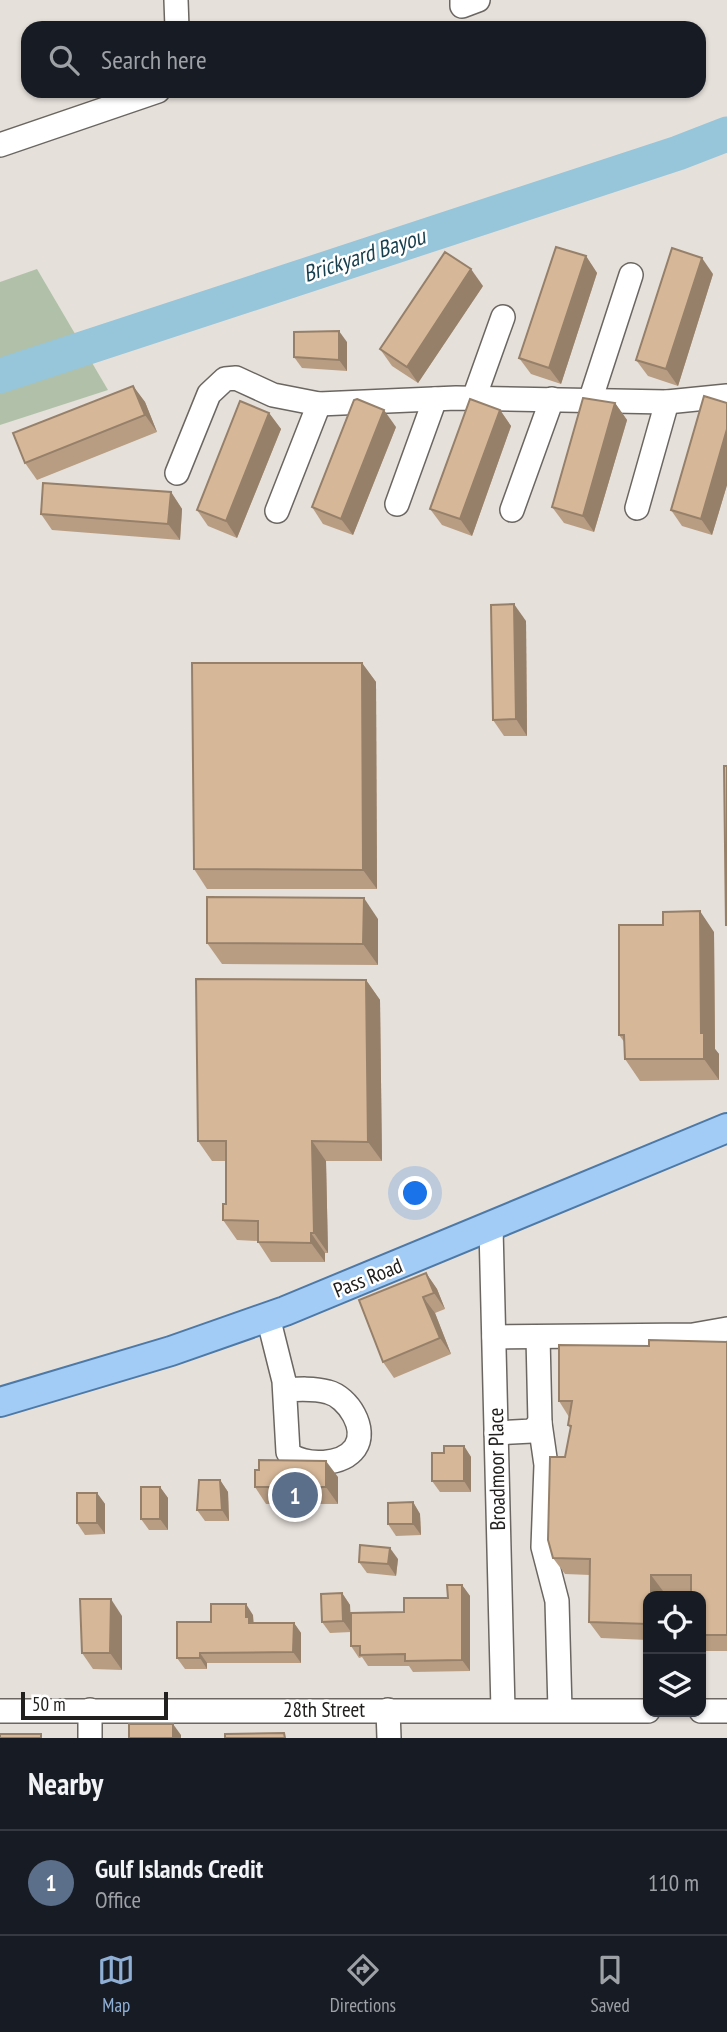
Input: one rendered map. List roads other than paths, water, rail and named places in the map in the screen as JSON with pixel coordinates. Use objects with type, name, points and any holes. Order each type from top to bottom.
[{"type":"main road","name":"Pass Road","points":[[0,1402],[171,1351],[268,1317],[491,1228],[727,1128]]},
{"type":"street","points":[[176,0],[177,21]]},
{"type":"street","points":[[462,0],[462,6],[478,0]]},
{"type":"street","points":[[0,145],[138,98]]},
{"type":"street","points":[[590,401],[631,275]]},
{"type":"street","points":[[474,398],[503,317]]},
{"type":"street","points":[[177,473],[209,394],[225,379],[236,378],[273,395],[319,404],[474,398],[667,402],[727,396]]},
{"type":"street","points":[[397,504],[435,399]]},
{"type":"street","points":[[512,510],[552,399]]},
{"type":"street","points":[[637,508],[667,402]]},
{"type":"street","points":[[276,511],[319,404]]},
{"type":"street","name":"Broadmoor Place","points":[[491,1228],[503,1710]]},
{"type":"street","points":[[268,1317],[285,1390]]},
{"type":"street","points":[[494,1337],[693,1335],[727,1329]]},
{"type":"street","points":[[538,1336],[540,1423],[546,1465],[543,1547],[557,1601],[560,1710]]},
{"type":"street","points":[[496,1433],[532,1432],[540,1423]]},
{"type":"street","points":[[90,1710],[90,1738]]},
{"type":"street","points":[[388,1710],[389,1738]]},
{"type":"street","name":"28th Street","points":[[0,1711],[643,1711]]},
{"type":"street","points":[[706,1711],[727,1711]]},
{"type":"waterway","name":"Brickyard Bayou","points":[[0,376],[678,153],[727,134]]},
{"type":"place","name":"Gulf Islands Credit","points":[[295,1495]]}]
